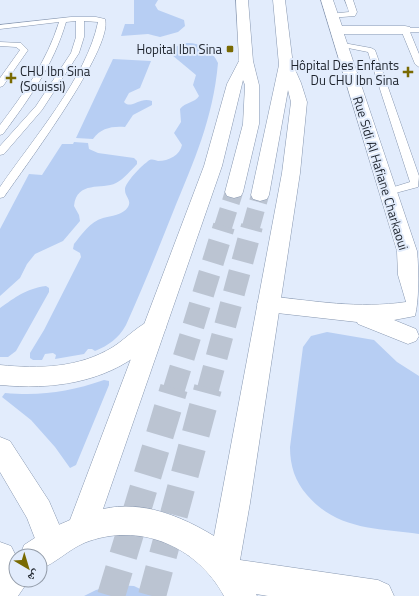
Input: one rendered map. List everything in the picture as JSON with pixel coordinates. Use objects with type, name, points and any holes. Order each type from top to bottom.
[{"type":"main road","points":[[234,192],[251,124],[252,85],[246,60],[242,0]]},
{"type":"main road","points":[[260,195],[286,66],[279,0]]},
{"type":"main road","name":"Rue Sidi Al Hafiane Charkaoui","points":[[327,0],[388,192],[413,261],[409,275],[414,303],[404,318],[405,326],[413,341]]},
{"type":"main road","points":[[337,30],[413,30]]},
{"type":"main road","points":[[81,529],[213,166],[234,84],[246,60]]},
{"type":"main road","points":[[231,578],[236,503],[291,173],[298,112],[297,92],[291,74],[286,66]]},
{"type":"main road","points":[[268,304],[350,313],[379,314],[414,303]]},
{"type":"main road","points":[[350,313],[379,322],[413,341]]},
{"type":"main road","points":[[0,375],[35,378],[59,376],[84,370],[130,349],[154,328]]},
{"type":"main road","points":[[0,448],[35,505],[44,548]]},
{"type":"main road","points":[[48,548],[81,529],[113,521],[144,521],[173,530],[200,544],[231,578],[378,596]]},
{"type":"lane","points":[[349,0],[353,12],[337,30],[371,50],[416,183],[414,185],[388,192]]},
{"type":"lane","points":[[0,27],[80,19],[99,18],[102,21],[92,54],[48,128],[0,195]]},
{"type":"lane","points":[[0,152],[39,108],[75,53],[80,37],[80,19]]},
{"type":"lane","points":[[0,132],[41,74],[57,42],[64,20]]},
{"type":"lane","points":[[419,22],[415,24],[413,30],[419,64]]},
{"type":"lane","points":[[0,44],[18,45],[24,50],[0,84]]},
{"type":"shaded area","points":[[134,0],[158,0],[155,5],[158,10],[184,20],[185,26],[178,32],[160,37],[148,34],[121,36],[125,24],[134,24]]},
{"type":"shaded area","points":[[185,43],[200,45],[209,50],[218,63],[212,103],[202,139],[126,325],[113,341],[95,351],[88,349],[84,354],[55,359],[56,355],[53,353],[45,354],[42,360],[33,360],[30,358],[30,353],[44,330],[81,257],[80,253],[73,249],[74,244],[94,222],[126,210],[129,205],[129,200],[125,192],[125,187],[133,175],[144,164],[151,160],[162,161],[170,159],[181,149],[182,145],[174,133],[181,122],[180,109],[199,96],[193,85],[196,75],[172,55],[171,52],[175,47]]},
{"type":"shaded area","points":[[113,59],[151,61],[140,88],[129,93],[124,102],[130,105],[148,100],[152,101],[152,105],[133,115],[125,127],[107,128],[96,135],[93,139],[76,138]]},
{"type":"shaded area","points":[[74,142],[88,143],[89,149],[98,153],[134,158],[137,161],[137,164],[125,177],[116,183],[91,187],[80,192],[76,198],[74,206],[79,215],[80,221],[63,241],[35,254],[27,264],[20,278],[0,296],[0,229],[29,174],[42,175],[62,144],[73,144]]},
{"type":"shaded area","points":[[46,286],[49,288],[49,292],[16,351],[8,357],[0,357],[0,308],[26,291]]},
{"type":"shaded area","points":[[327,332],[374,340],[397,362],[419,376],[419,534],[373,528],[344,521],[331,515],[319,506],[307,495],[296,479],[292,467],[290,447],[303,347],[311,336]]},
{"type":"shaded area","points":[[104,380],[109,381],[109,385],[76,465],[70,468],[55,447],[31,420],[2,397],[5,393],[31,394],[79,388]]},
{"type":"shaded area","points":[[115,585],[134,586],[155,596],[84,596],[96,590]]},
{"type":"tunnel","points":[[223,227],[234,192]]},
{"type":"tunnel","points":[[251,227],[260,195]]},
{"type":"tunnel","points":[[174,389],[224,226]]},
{"type":"tunnel","points":[[208,389],[252,226]]},
{"type":"tunnel","points":[[111,596],[174,388]]},
{"type":"tunnel","points":[[152,596],[208,388]]},
{"type":"place","name":"Hopital Ibn Sina","points":[[230,49]]},
{"type":"place","name":"Hôpital Des Enfants Du CHU Ibn Sina","points":[[408,72]]},
{"type":"place","name":"CHU Ibn Sina (Souissi)","points":[[11,78]]}]
